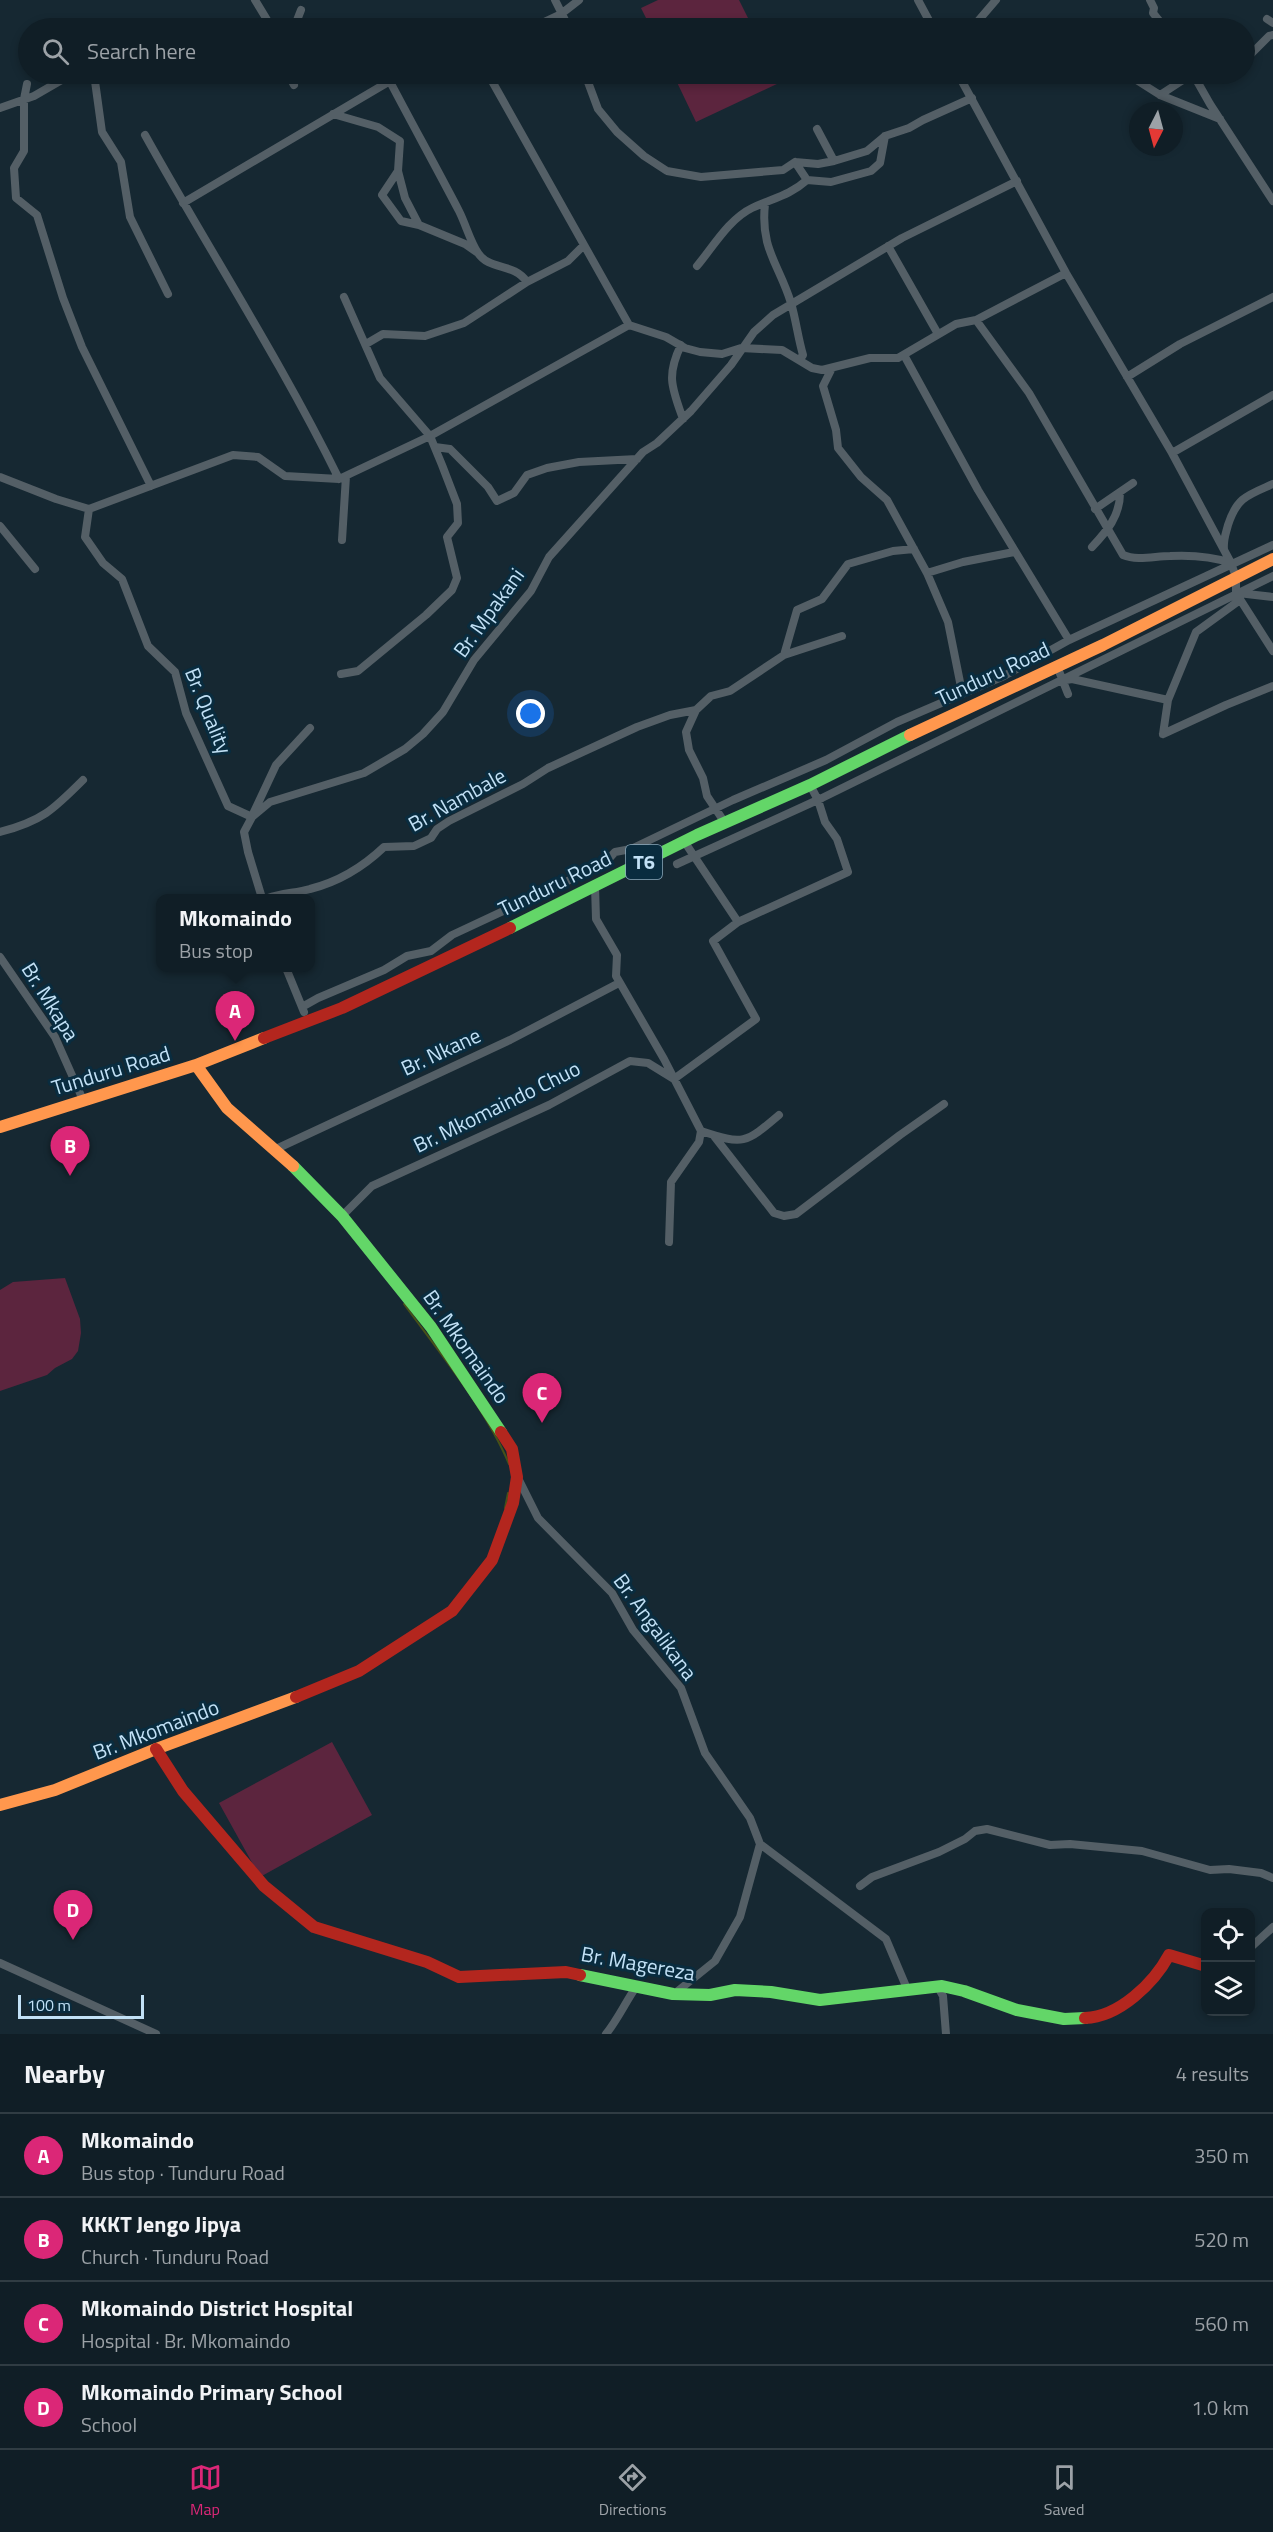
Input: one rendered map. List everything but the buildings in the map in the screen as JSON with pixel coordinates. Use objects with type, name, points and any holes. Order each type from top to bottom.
[{"type":"main road","name":"Tunduru Road","points":[[0,1127],[196,1065],[342,1008],[555,907],[684,841],[810,785],[939,720],[1057,666],[1273,559]]},
{"type":"main road","name":"Br. Mkomaindo","points":[[0,1805],[55,1790],[156,1749],[271,1708],[359,1671],[452,1611],[492,1560],[513,1503],[517,1477],[512,1449],[431,1327],[342,1216],[276,1149],[226,1108],[196,1065]]},
{"type":"main road","name":"Br. Magereza","points":[[156,1749],[183,1791],[264,1886],[314,1927],[427,1962],[459,1977],[567,1972],[673,1995],[710,1995],[735,1990],[771,1992],[820,2000],[938,1987],[964,1991],[1017,2010],[1064,2019],[1089,2018],[1114,2010],[1143,1988],[1161,1970],[1169,1955],[1201,1965]]},
{"type":"street","points":[[255,0],[266,18]]},
{"type":"street","points":[[555,0],[563,18]]},
{"type":"street","points":[[551,18],[561,14],[579,0]]},
{"type":"street","points":[[918,0],[928,18]]},
{"type":"street","points":[[981,18],[996,0]]},
{"type":"street","points":[[1150,0],[1154,8],[1153,14],[1156,18]]},
{"type":"street","points":[[298,18],[301,10]]},
{"type":"street","points":[[1255,50],[1273,35]]},
{"type":"street","points":[[27,84],[24,99],[24,151],[14,168],[16,198],[37,215],[63,298],[82,347],[151,486]]},
{"type":"street","points":[[0,108],[53,84]]},
{"type":"street","points":[[95,84],[102,132],[121,162],[130,217],[168,294]]},
{"type":"street","points":[[183,203],[333,114],[378,84]]},
{"type":"street","points":[[392,84],[466,225],[478,253]]},
{"type":"street","points":[[494,84],[629,325],[666,336],[700,352],[722,354],[741,348],[782,350],[812,368],[822,370],[870,358],[898,358],[957,324],[976,320],[1066,273]]},
{"type":"street","points":[[589,84],[598,109],[644,156],[667,171],[701,177],[783,170],[795,162],[818,164],[834,161],[867,151],[885,136],[909,128],[972,98]]},
{"type":"street","points":[[964,84],[1066,273],[1172,453],[1231,563],[1236,577],[1238,597],[1273,651]]},
{"type":"street","points":[[1143,84],[1160,95],[1220,119]]},
{"type":"street","points":[[1160,95],[1176,84]]},
{"type":"street","points":[[1201,84],[1220,119],[1273,201]]},
{"type":"street","points":[[333,114],[378,127],[400,141],[398,171],[405,198],[419,225]]},
{"type":"street","points":[[817,129],[834,161]]},
{"type":"street","points":[[145,135],[342,477],[342,540]]},
{"type":"street","points":[[697,266],[737,218],[752,208],[798,188],[807,180],[831,182],[871,171],[880,164],[885,136]]},
{"type":"street","points":[[795,162],[807,180]]},
{"type":"street","points":[[398,171],[382,195],[400,221],[419,225],[465,244],[486,262],[509,267],[522,274],[527,282]]},
{"type":"street","name":"Br. Mpakani","points":[[252,817],[270,802],[364,773],[405,749],[423,734],[442,712],[474,660],[531,591],[549,557],[637,459],[683,419],[731,364],[754,332],[791,303],[888,246],[1017,181]]},
{"type":"street","points":[[765,204],[762,226],[771,256],[791,303],[802,355],[800,360]]},
{"type":"street","points":[[366,344],[383,334],[425,336],[464,323],[527,282],[568,261],[584,245]]},
{"type":"street","points":[[888,246],[938,334]]},
{"type":"street","points":[[341,674],[358,671],[426,615],[452,590],[457,578],[447,537],[458,523],[457,504],[430,436],[380,378],[344,297]]},
{"type":"street","points":[[1126,376],[1180,344],[1273,297]]},
{"type":"street","points":[[976,320],[1029,393],[1123,555],[1129,558],[1197,556],[1216,558],[1231,563]]},
{"type":"street","points":[[0,477],[89,509],[232,455],[258,457],[285,476],[342,477],[430,436],[629,325]]},
{"type":"street","points":[[681,345],[672,363],[672,387],[683,419]]},
{"type":"street","points":[[904,355],[1014,552],[1069,640]]},
{"type":"street","points":[[812,368],[823,386],[836,430],[838,448],[861,477],[887,500],[927,573],[948,622],[962,692]]},
{"type":"street","points":[[823,386],[832,368]]},
{"type":"street","points":[[1172,453],[1273,395]]},
{"type":"street","points":[[435,447],[450,449],[488,487],[497,501],[514,493],[527,475],[547,468],[579,462],[637,459]]},
{"type":"street","points":[[1095,509],[1133,483]]},
{"type":"street","points":[[1224,549],[1225,537],[1236,504],[1246,496],[1273,484]]},
{"type":"street","points":[[1092,547],[1118,513],[1120,494]]},
{"type":"street","name":"Br. Quality","points":[[89,509],[85,537],[103,563],[122,579],[148,646],[175,672],[186,714],[228,806],[252,817]]},
{"type":"street","points":[[0,526],[35,569]]},
{"type":"street","points":[[302,1007],[384,970],[407,956],[431,951],[452,935],[604,864],[615,852],[631,849],[826,760],[897,722],[923,712],[962,692],[1004,676],[1069,640],[1273,545]]},
{"type":"street","points":[[784,655],[797,610],[822,599],[848,564],[893,551],[914,549]]},
{"type":"street","points":[[927,573],[963,562],[1014,552]]},
{"type":"street","points":[[677,864],[818,800],[1062,680],[1238,597],[1273,576]]},
{"type":"street","points":[[1273,597],[1238,597],[1196,632],[1168,700],[1163,734],[1273,686]]},
{"type":"street","points":[[725,823],[707,796],[703,778],[689,750],[686,732],[696,710],[711,696],[730,691],[784,655],[842,636]]},
{"type":"street","points":[[1057,666],[1068,694]]},
{"type":"street","points":[[1062,680],[1072,679],[1168,700]]},
{"type":"street","name":"Br. Nambale","points":[[288,894],[312,889],[351,873],[368,862],[384,847],[414,846],[431,838],[437,829],[449,821],[523,784],[548,768],[637,727],[670,715],[696,710]]},
{"type":"street","points":[[261,894],[244,832],[276,765],[310,729]]},
{"type":"street","points":[[0,832],[29,825],[56,807],[83,780]]},
{"type":"street","points":[[675,1079],[756,1019],[713,940],[738,922],[848,872],[837,839],[825,822],[810,785]]},
{"type":"street","points":[[684,841],[738,922]]},
{"type":"street","points":[[595,885],[596,919],[617,955],[616,976],[675,1079],[701,1131],[699,1142],[671,1182],[669,1242]]},
{"type":"street","name":"Br. Mkapa","points":[[0,957],[55,1036],[83,1100]]},
{"type":"street","points":[[288,972],[308,1021]]},
{"type":"street","name":"Br. Nkane","points":[[276,1149],[510,1040],[620,982]]},
{"type":"street","name":"Br. Mkomaindo Chuo","points":[[342,1216],[372,1186],[549,1105],[630,1061],[648,1063],[675,1079]]},
{"type":"street","points":[[714,1136],[774,1213],[784,1216],[796,1214],[944,1104]]},
{"type":"street","points":[[701,1131],[732,1141],[750,1139],[779,1115]]},
{"type":"street","name":"Br. Angalikana","points":[[517,1477],[538,1518],[612,1593],[633,1630],[681,1688],[705,1754],[750,1818],[760,1844]]},
{"type":"street","points":[[860,1886],[872,1877],[939,1852],[965,1839],[975,1831],[987,1829],[1050,1845],[1070,1844],[1142,1851],[1210,1870],[1229,1869],[1261,1873],[1273,1878]]},
{"type":"street","points":[[673,1995],[715,1961],[740,1917],[760,1844],[886,1939],[908,1991]]},
{"type":"street","points":[[1255,1944],[1273,1927]]},
{"type":"street","points":[[0,1963],[156,2034]]},
{"type":"street","points":[[938,1987],[943,1996],[946,2034]]},
{"type":"street","points":[[606,2034],[636,1988]]},
{"type":"shaded area","points":[[658,0],[739,0],[748,18],[646,18],[641,8]]},
{"type":"shaded area","points":[[678,84],[777,84],[696,122]]},
{"type":"shaded area","points":[[65,1278],[80,1319],[81,1333],[78,1351],[72,1359],[47,1375],[0,1391],[0,1290],[13,1282]]},
{"type":"shaded area","points":[[332,1742],[372,1815],[260,1877],[219,1803]]},
{"type":"waterway","points":[[404,1304],[475,1402],[509,1464]]},
{"type":"waterway","points":[[505,1508],[508,1493]]},
{"type":"traffic: fast","points":[[510,928],[697,835],[810,785],[910,735]]},
{"type":"traffic: fast","points":[[293,1166],[342,1216],[431,1327],[501,1432]]},
{"type":"traffic: fast","points":[[580,1975],[673,1994],[710,1995],[735,1990],[771,1992],[820,2000],[942,1986],[964,1991],[1017,2010],[1064,2019],[1085,2018]]},
{"type":"traffic: slow","points":[[910,735],[1103,645],[1273,559]]},
{"type":"traffic: slow","points":[[0,1127],[196,1065],[264,1038]]},
{"type":"traffic: slow","points":[[196,1065],[227,1108],[293,1166]]},
{"type":"traffic: slow","points":[[0,1805],[55,1790],[156,1749],[296,1697]]},
{"type":"traffic: jam","points":[[264,1038],[342,1008],[510,928]]},
{"type":"traffic: jam","points":[[296,1697],[359,1671],[452,1611],[492,1560],[513,1503],[517,1477],[512,1449],[501,1432]]},
{"type":"traffic: jam","points":[[156,1749],[183,1791],[264,1886],[314,1927],[427,1962],[459,1977],[566,1972],[580,1975]]},
{"type":"traffic: jam","points":[[1085,2018],[1110,2012],[1134,1997],[1154,1977],[1169,1955],[1201,1965]]},
{"type":"place","name":"Mkomaindo","points":[[235,1041]]},
{"type":"place","name":"KKKT Jengo Jipya","points":[[70,1176]]},
{"type":"place","name":"Mkomaindo District Hospital","points":[[542,1423]]},
{"type":"place","name":"Mkomaindo Primary School","points":[[73,1940]]}]
